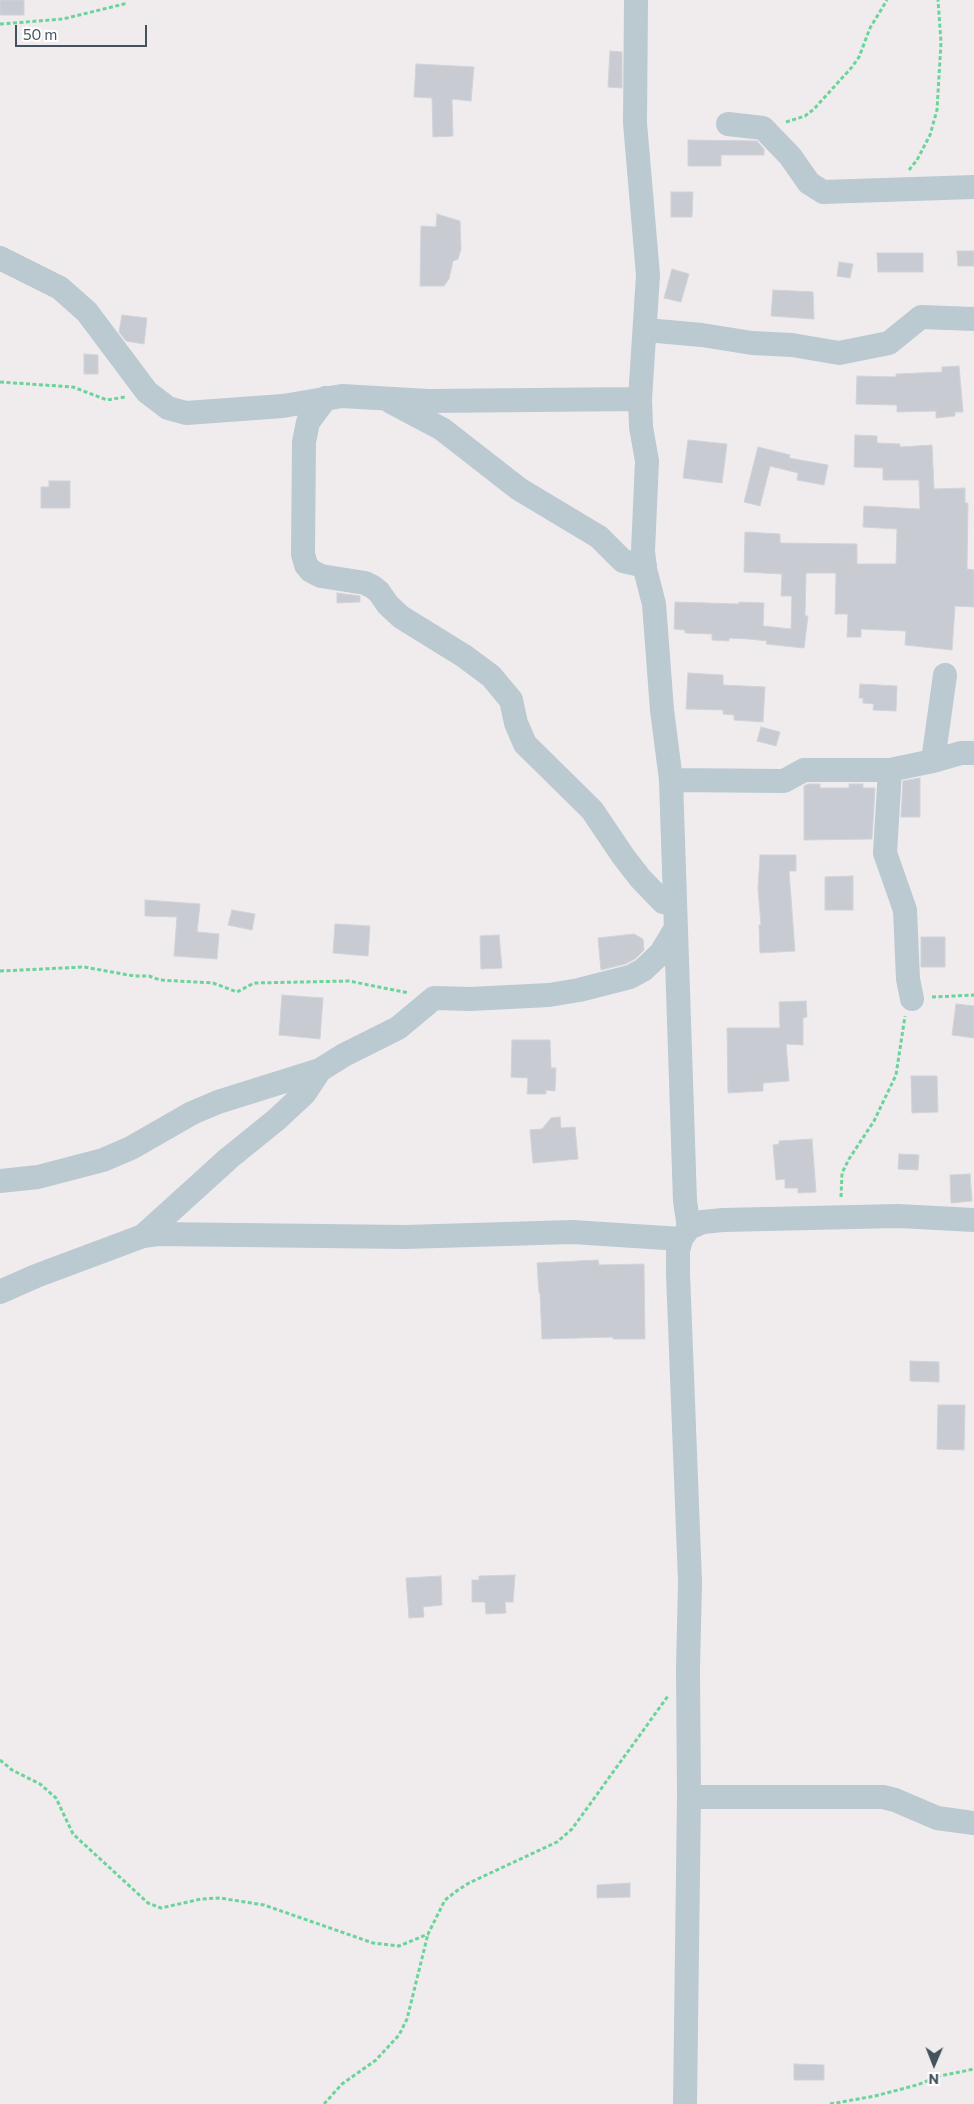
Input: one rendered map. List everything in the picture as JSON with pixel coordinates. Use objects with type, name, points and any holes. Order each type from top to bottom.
[{"type":"street","points":[[636,0],[635,123],[648,275],[646,330],[640,399],[641,427],[647,461],[643,551],[656,623],[662,710],[671,780],[686,1201],[685,1234],[678,1251],[690,1582],[685,2104]]},
{"type":"street","points":[[728,124],[762,128],[790,156],[808,183],[823,192],[974,187]]},
{"type":"street","points":[[0,258],[60,288],[80,306],[112,344],[147,392],[168,408],[186,413],[283,406],[342,396],[428,401],[640,399]]},
{"type":"street","points":[[646,330],[702,335],[752,343],[792,345],[839,353],[889,343],[921,317],[974,319]]},
{"type":"street","points":[[326,398],[308,422],[304,442],[303,554],[306,565],[311,571],[321,576],[364,583],[373,587],[388,605],[401,616],[464,656],[491,676],[512,700],[516,723],[525,744],[592,810],[622,856],[663,902]]},
{"type":"street","points":[[385,399],[442,429],[519,489],[599,537],[623,561],[645,566]]},
{"type":"street","points":[[933,761],[945,675]]},
{"type":"street","points":[[671,780],[784,781],[804,770],[890,770],[961,753],[974,753]]},
{"type":"street","points":[[890,770],[885,853],[905,910],[908,979],[912,999]]},
{"type":"street","points":[[0,1181],[38,1177],[102,1160],[131,1148],[192,1113],[218,1102],[320,1070],[398,1028],[434,998],[470,999],[549,994],[580,990],[630,978],[644,970],[661,953],[676,928]]},
{"type":"street","points":[[142,1236],[304,1094],[320,1070]]},
{"type":"street","points":[[0,1292],[36,1276],[142,1236],[187,1233],[405,1237],[572,1232],[685,1234],[703,1222],[723,1220],[906,1216],[974,1220]]},
{"type":"street","points":[[689,1797],[883,1797],[938,1818],[974,1823]]},
{"type":"path","points":[[0,24],[64,19],[124,4],[124,0]]},
{"type":"path","points":[[762,128],[805,116],[825,99],[837,81],[852,67],[859,57],[870,28],[887,0]]},
{"type":"path","points":[[894,189],[917,160],[930,135],[937,110],[941,42],[938,0]]},
{"type":"path","points":[[0,382],[74,387],[107,400],[147,392]]},
{"type":"path","points":[[0,971],[84,967],[134,976],[149,976],[160,980],[213,983],[237,992],[254,984],[349,981],[434,998]]},
{"type":"path","points":[[841,1217],[840,1185],[842,1173],[874,1121],[896,1075],[904,1018],[912,999],[974,995]]},
{"type":"path","points":[[324,2104],[342,2084],[376,2060],[399,2035],[407,2019],[428,1934],[445,1900],[469,1883],[557,1842],[572,1829],[688,1669]]},
{"type":"path","points":[[0,1760],[12,1770],[40,1784],[56,1798],[73,1834],[148,1903],[161,1908],[201,1898],[220,1898],[264,1905],[373,1943],[387,1946],[399,1946],[428,1934]]},
{"type":"path","points":[[830,2104],[875,2096],[917,2085],[940,2076],[974,2069]]},
{"type":"building","points":[[0,0],[24,0],[24,15],[0,15]]},
{"type":"building","points":[[610,51],[622,52],[622,88],[608,87]]},
{"type":"building","points":[[416,64],[474,67],[471,101],[452,99],[453,136],[433,137],[432,98],[414,97]]},
{"type":"building","points":[[688,140],[757,141],[764,149],[764,155],[721,155],[721,166],[688,166]]},
{"type":"building","points":[[671,192],[693,192],[692,217],[671,217]]},
{"type":"building","points":[[437,214],[460,221],[461,249],[458,259],[453,261],[449,279],[444,286],[420,286],[421,226],[436,227]]},
{"type":"building","points":[[957,251],[974,251],[974,266],[958,266]]},
{"type":"building","points":[[877,253],[923,253],[923,272],[878,272]]},
{"type":"building","points":[[839,262],[853,264],[850,278],[837,276]]},
{"type":"building","points":[[672,269],[689,274],[681,302],[664,298]]},
{"type":"building","points":[[773,290],[813,292],[814,319],[771,316]]},
{"type":"building","points":[[122,315],[147,318],[144,344],[126,341],[119,332]]},
{"type":"building","points":[[84,354],[98,355],[98,374],[84,374]]},
{"type":"building","points":[[959,366],[963,412],[955,412],[955,416],[936,418],[936,411],[897,412],[897,405],[856,404],[857,376],[896,377],[896,374],[942,372],[942,367]]},
{"type":"building","points":[[855,435],[877,436],[877,443],[900,444],[900,447],[932,445],[934,489],[965,488],[965,503],[968,503],[967,569],[974,570],[974,607],[955,606],[952,650],[905,645],[906,631],[861,629],[861,637],[847,637],[848,614],[835,614],[836,573],[806,573],[805,616],[808,616],[804,648],[766,644],[767,641],[749,639],[729,638],[729,641],[712,640],[712,634],[685,633],[685,630],[674,629],[675,602],[739,604],[739,602],[764,603],[763,626],[791,629],[792,596],[781,596],[782,574],[744,572],[745,532],[780,534],[780,543],[857,544],[857,564],[896,564],[897,529],[863,527],[864,506],[920,509],[919,480],[883,480],[883,468],[854,467]]},
{"type":"building","points":[[688,440],[727,444],[722,483],[683,478]]},
{"type":"building","points":[[758,447],[790,455],[789,458],[828,465],[824,485],[797,480],[798,473],[770,466],[760,506],[744,502]]},
{"type":"building","points":[[49,481],[70,481],[70,508],[41,508],[41,487],[49,487]]},
{"type":"building","points":[[337,593],[360,596],[360,602],[337,603]]},
{"type":"building","points":[[688,673],[723,675],[723,685],[765,687],[763,722],[734,720],[734,715],[723,714],[723,710],[686,709]]},
{"type":"building","points":[[860,684],[897,686],[896,711],[873,710],[874,704],[863,703],[863,698],[859,698]]},
{"type":"building","points":[[761,727],[780,732],[776,746],[757,741]]},
{"type":"building","points":[[920,778],[920,817],[901,817],[903,781]]},
{"type":"building","points":[[820,784],[820,788],[849,788],[849,784],[863,784],[863,788],[875,788],[872,839],[804,840],[804,786]]},
{"type":"building","points":[[760,855],[796,855],[796,871],[789,871],[795,951],[760,953],[759,925],[761,925],[758,889]]},
{"type":"building","points":[[853,876],[853,910],[825,910],[825,877]]},
{"type":"building","points":[[145,900],[200,904],[197,932],[219,934],[217,959],[174,956],[177,917],[145,916]]},
{"type":"building","points":[[232,910],[255,914],[252,930],[228,925]]},
{"type":"building","points":[[335,924],[370,926],[368,956],[333,953]]},
{"type":"building","points":[[634,934],[643,939],[644,950],[635,959],[625,964],[601,970],[598,938]]},
{"type":"building","points":[[499,935],[502,968],[481,969],[480,936]]},
{"type":"building","points":[[921,937],[945,937],[945,967],[921,967]]},
{"type":"building","points":[[282,995],[323,998],[320,1039],[279,1035]]},
{"type":"building","points":[[806,1001],[807,1017],[803,1018],[803,1045],[786,1044],[789,1081],[763,1083],[763,1091],[728,1093],[727,1028],[780,1028],[779,1002]]},
{"type":"building","points":[[956,1004],[974,1006],[974,1038],[952,1035]]},
{"type":"building","points":[[512,1040],[550,1040],[551,1068],[556,1068],[555,1091],[546,1090],[546,1094],[527,1094],[528,1078],[511,1077]]},
{"type":"building","points":[[911,1076],[937,1076],[938,1112],[912,1113]]},
{"type":"building","points":[[560,1117],[561,1128],[575,1127],[578,1159],[533,1163],[530,1130],[542,1129],[551,1118]]},
{"type":"building","points":[[812,1139],[816,1192],[798,1193],[798,1188],[785,1188],[785,1179],[776,1180],[773,1145],[779,1144],[779,1141]]},
{"type":"building","points":[[899,1154],[919,1155],[918,1170],[898,1169]]},
{"type":"building","points":[[970,1174],[972,1201],[951,1203],[950,1175]]},
{"type":"building","points":[[598,1260],[599,1265],[644,1264],[645,1339],[613,1339],[613,1337],[542,1339],[537,1263]]},
{"type":"building","points":[[910,1361],[939,1362],[939,1382],[910,1381]]},
{"type":"building","points":[[938,1405],[965,1405],[964,1450],[937,1449]]},
{"type":"building","points":[[515,1575],[513,1602],[505,1602],[506,1613],[486,1614],[485,1602],[472,1602],[472,1580],[479,1580],[479,1576]]},
{"type":"building","points":[[441,1576],[442,1605],[423,1607],[424,1617],[409,1618],[406,1578]]},
{"type":"building","points":[[630,1883],[630,1897],[597,1898],[597,1885]]},
{"type":"building","points":[[794,2064],[824,2065],[824,2080],[794,2080]]}]
